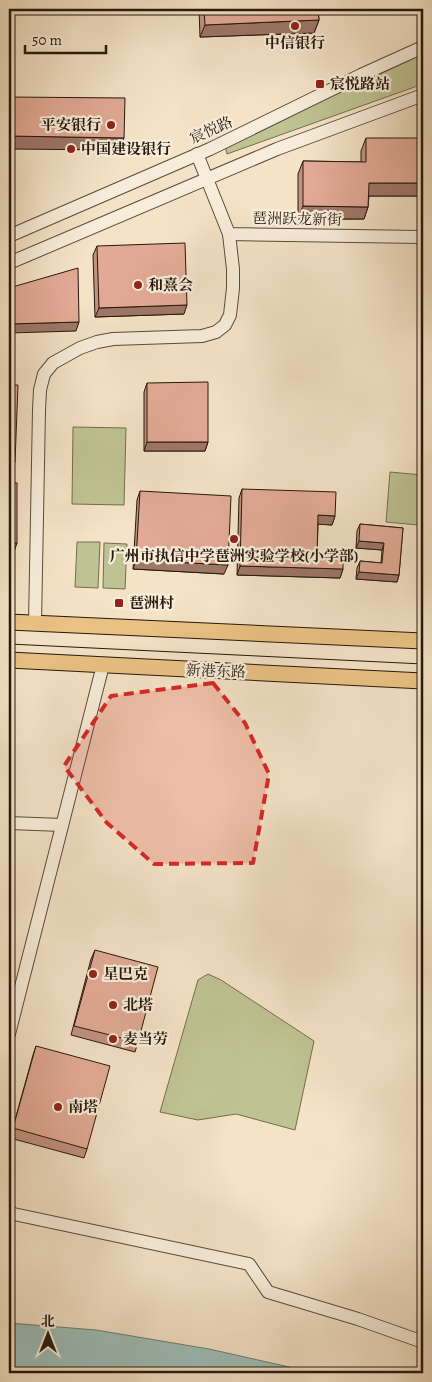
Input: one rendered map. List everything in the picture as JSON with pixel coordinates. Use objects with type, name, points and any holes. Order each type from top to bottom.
[{"type":"main road","points":[[9,622],[423,641]]},
{"type":"main road","name":"新港东路","points":[[9,660],[423,681]]},
{"type":"street","name":"宸悦路","points":[[9,236],[197,154],[423,47]]},
{"type":"street","points":[[9,263],[300,140],[423,95]]},
{"type":"street","points":[[35,623],[39,410],[40,390],[44,374],[53,363],[80,348],[97,342],[130,338],[202,336],[216,332],[225,325],[230,315],[233,269],[229,234],[197,154]]},
{"type":"street","name":"琶洲跃龙新街","points":[[229,234],[421,237],[423,241]]},
{"type":"street","points":[[9,1034],[103,665]]},
{"type":"street","points":[[9,822],[62,826]]},
{"type":"street","points":[[9,1213],[249,1264],[268,1292],[358,1319],[423,1342]]},
{"type":"highlighted area","points":[[213,683],[245,723],[269,774],[253,863],[154,864],[107,823],[64,766],[111,696]]},
{"type":"green space","points":[[423,54],[423,84],[227,154],[225,146]]},
{"type":"green space","points":[[73,427],[126,428],[124,505],[72,504]]},
{"type":"green space","points":[[390,472],[422,475],[418,525],[386,522]]},
{"type":"green space","points":[[77,542],[100,542],[98,588],[75,587]]},
{"type":"green space","points":[[104,543],[127,544],[125,589],[103,588]]},
{"type":"green space","points":[[208,974],[221,980],[314,1041],[295,1130],[236,1114],[198,1120],[160,1112],[198,980]]},
{"type":"water","points":[[9,1323],[96,1330],[209,1349],[316,1373],[9,1373]]},
{"type":"building","points":[[204,9],[318,9],[319,20],[205,25]]},
{"type":"building","points":[[9,97],[125,98],[124,138],[9,136]]},
{"type":"building","points":[[366,138],[423,138],[423,183],[369,183],[368,207],[303,206],[303,161],[366,162]]},
{"type":"building","name":"和熹会","points":[[185,243],[187,305],[99,308],[97,246]]},
{"type":"building","points":[[78,268],[79,322],[9,324],[9,288]]},
{"type":"building","points":[[208,382],[208,442],[147,442],[147,383]]},
{"type":"building","points":[[9,385],[18,385],[15,462],[9,462]]},
{"type":"building","points":[[9,483],[17,483],[17,543],[9,543]]},
{"type":"building","points":[[242,489],[336,492],[335,516],[318,515],[317,557],[343,558],[343,569],[240,566]]},
{"type":"building","points":[[140,491],[231,496],[228,565],[136,560]]},
{"type":"building","points":[[360,524],[403,528],[399,575],[359,572],[360,561],[382,563],[384,543],[359,541]]},
{"type":"building","name":"北塔","points":[[95,950],[158,967],[138,1042],[74,1026]]},
{"type":"building","name":"南塔","points":[[36,1046],[110,1066],[87,1149],[13,1128]]},
{"type":"tram line","points":[[9,644],[423,664]]},
{"type":"place","name":"中信银行","points":[[295,26]]},
{"type":"place","name":"宸悦路站","points":[[320,84]]},
{"type":"place","name":"平安银行","points":[[111,125]]},
{"type":"place","name":"中国建设银行","points":[[71,149]]},
{"type":"place","name":"和熹会","points":[[138,285]]},
{"type":"place","name":"广州市执信中学琶洲实验学校(小学部)","points":[[234,539]]},
{"type":"place","name":"琶洲村","points":[[119,603]]},
{"type":"place","name":"星巴克","points":[[93,974]]},
{"type":"place","name":"北塔","points":[[113,1005]]},
{"type":"place","name":"麦当劳","points":[[113,1039]]},
{"type":"place","name":"南塔","points":[[58,1107]]}]
